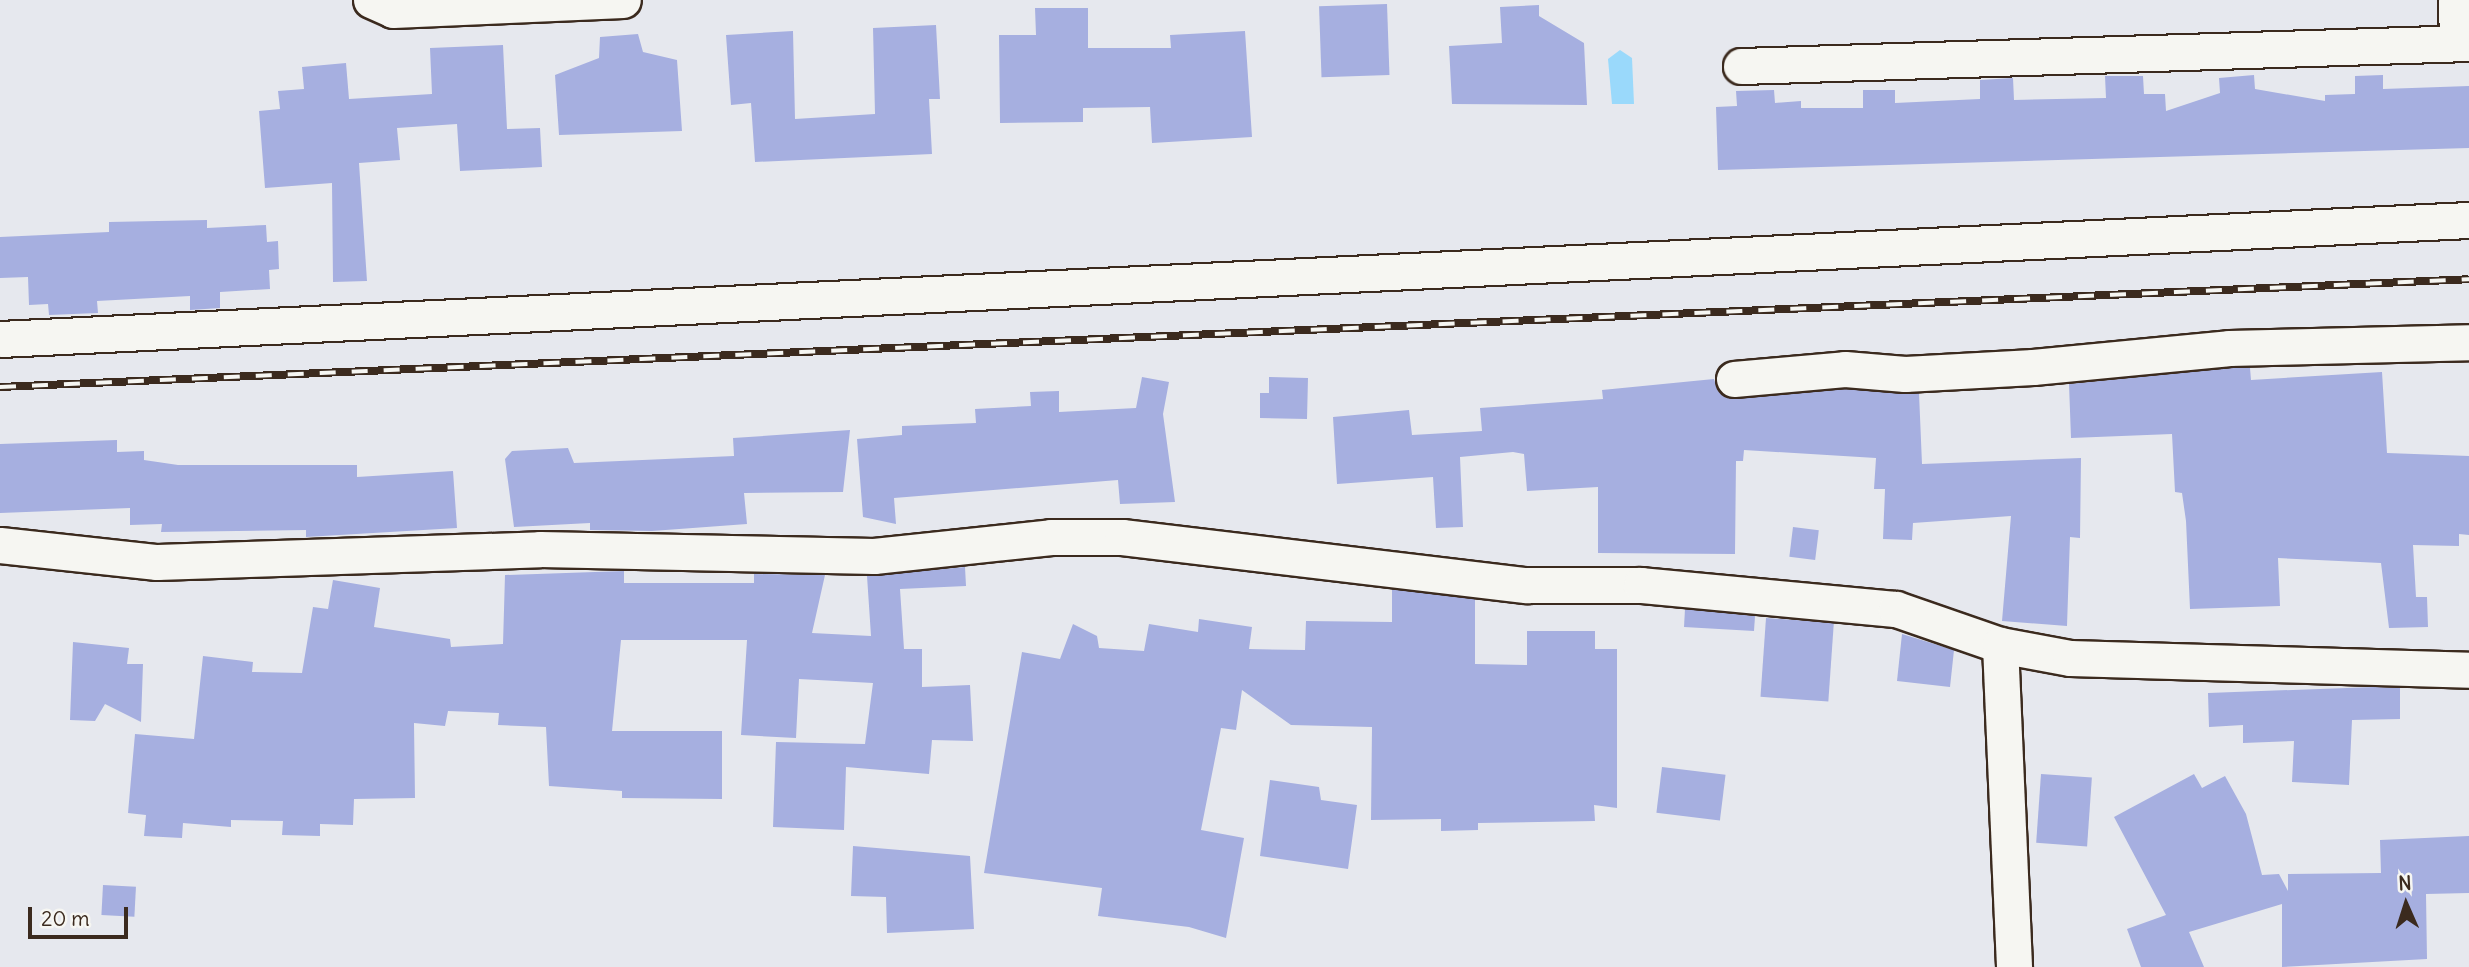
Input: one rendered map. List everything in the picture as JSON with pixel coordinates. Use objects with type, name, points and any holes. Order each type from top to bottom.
[{"type":"street","points":[[371,0],[393,10],[623,0]]},
{"type":"street","points":[[1741,66],[2463,43],[2456,0]]},
{"type":"street","points":[[0,339],[2469,220]]},
{"type":"street","points":[[1734,379],[1845,369],[1905,374],[2020,368],[2229,348],[2469,342]]},
{"type":"street","points":[[0,545],[157,562],[540,549],[874,556],[1051,537],[1122,537],[1527,585],[1641,585],[1896,609],[2000,646],[2070,658],[2469,670]]},
{"type":"street","points":[[2000,646],[2014,967]]},
{"type":"water","points":[[1620,50],[1632,58],[1634,104],[1612,104],[1608,59]]},
{"type":"building","points":[[1387,4],[1389,75],[1322,77],[1319,6]]},
{"type":"building","points":[[1539,5],[1539,16],[1584,43],[1587,105],[1452,104],[1449,46],[1502,43],[1500,7]]},
{"type":"building","points":[[1035,8],[1088,8],[1088,48],[1171,48],[1170,35],[1245,31],[1252,137],[1152,143],[1150,107],[1083,108],[1083,122],[1000,123],[999,35],[1036,35]]},
{"type":"building","points":[[936,25],[940,99],[929,99],[932,154],[755,162],[751,103],[731,105],[726,35],[793,31],[795,119],[875,114],[873,28]]},
{"type":"building","points":[[638,34],[643,52],[677,60],[682,131],[559,135],[555,75],[599,58],[600,37]]},
{"type":"building","points":[[503,45],[507,129],[540,128],[542,167],[460,171],[457,124],[397,128],[400,160],[359,163],[367,281],[333,282],[332,183],[265,188],[259,111],[280,109],[278,91],[304,89],[302,67],[346,63],[349,99],[432,94],[430,48]]},
{"type":"building","points":[[2254,75],[2255,89],[2325,101],[2325,95],[2355,94],[2355,76],[2383,75],[2383,89],[2469,86],[2469,148],[1718,170],[1716,107],[1737,106],[1736,91],[1774,90],[1775,103],[1801,101],[1801,108],[1863,108],[1863,90],[1895,90],[1895,103],[1980,99],[1980,80],[2013,78],[2014,100],[2106,98],[2105,76],[2143,76],[2144,94],[2165,94],[2166,111],[2220,93],[2219,78]]},
{"type":"building","points":[[207,220],[207,228],[266,225],[267,242],[278,241],[279,269],[269,270],[270,289],[220,292],[220,308],[190,310],[190,296],[97,301],[98,313],[49,315],[48,304],[29,305],[28,277],[0,278],[0,237],[109,232],[109,222]]},
{"type":"building","points":[[2250,368],[2251,380],[2382,372],[2387,453],[2469,456],[2469,535],[2459,534],[2459,546],[2413,545],[2416,597],[2427,597],[2428,627],[2389,628],[2381,563],[2278,558],[2280,606],[2190,609],[2186,521],[2182,493],[2175,492],[2172,434],[2071,438],[2069,384]]},
{"type":"building","points":[[1142,377],[1169,382],[1163,414],[1175,502],[1120,504],[1118,480],[894,498],[896,524],[863,517],[857,439],[902,435],[902,426],[976,423],[975,409],[1031,406],[1030,392],[1059,391],[1059,412],[1136,408]]},
{"type":"building","points":[[1269,377],[1308,378],[1307,419],[1260,418],[1260,393],[1269,393]]},
{"type":"building","points":[[1714,379],[1718,391],[1735,399],[1845,389],[1919,393],[1922,464],[2081,458],[2080,538],[2070,537],[2067,626],[2002,621],[2011,516],[1913,523],[1912,540],[1883,539],[1885,489],[1874,489],[1876,458],[1744,450],[1743,461],[1736,461],[1735,554],[1598,553],[1598,487],[1527,491],[1524,454],[1513,452],[1460,457],[1463,527],[1436,528],[1433,477],[1337,484],[1333,417],[1409,410],[1412,435],[1482,431],[1480,408],[1603,399],[1602,390]]},
{"type":"building","points":[[850,430],[843,492],[744,493],[747,524],[652,531],[590,530],[590,523],[514,527],[505,459],[512,451],[568,448],[574,463],[734,456],[733,438]]},
{"type":"building","points":[[117,440],[117,452],[144,451],[144,460],[178,465],[357,465],[357,477],[453,471],[457,528],[306,537],[306,530],[161,532],[162,524],[130,525],[130,508],[0,513],[0,444]]},
{"type":"building","points":[[1793,527],[1819,530],[1815,560],[1789,557]]},
{"type":"building","points":[[965,567],[966,586],[900,589],[904,649],[922,649],[922,687],[970,685],[973,741],[932,740],[929,774],[846,767],[844,830],[773,827],[776,742],[865,744],[873,683],[799,679],[796,738],[741,735],[747,640],[621,640],[612,731],[722,731],[722,799],[622,798],[622,791],[549,786],[546,727],[498,725],[499,713],[448,711],[445,726],[414,723],[415,798],[354,799],[353,825],[320,824],[320,836],[282,835],[283,821],[231,820],[231,827],[183,823],[182,838],[144,836],[146,815],[128,813],[135,734],[194,739],[203,656],[253,662],[252,672],[302,673],[313,607],[328,609],[333,580],[380,588],[374,627],[450,639],[451,647],[503,644],[505,575],[624,571],[624,583],[754,583],[754,574],[825,575],[812,633],[871,636],[867,576]]},
{"type":"building","points":[[1392,589],[1475,599],[1475,664],[1527,665],[1527,631],[1595,631],[1595,649],[1617,649],[1617,808],[1594,805],[1595,821],[1478,823],[1478,830],[1441,831],[1441,819],[1371,820],[1372,727],[1291,725],[1242,690],[1236,730],[1221,728],[1201,830],[1244,838],[1226,938],[1189,927],[1098,916],[1102,888],[984,873],[1022,652],[1060,659],[1073,624],[1097,636],[1099,648],[1144,651],[1149,624],[1198,632],[1199,619],[1252,627],[1249,649],[1305,650],[1306,621],[1392,622]]},
{"type":"building","points":[[1685,609],[1755,616],[1754,631],[1684,627]]},
{"type":"building","points":[[1766,618],[1834,623],[1828,702],[1760,697]]},
{"type":"building","points":[[1902,634],[1954,650],[1950,687],[1897,681]]},
{"type":"building","points":[[73,642],[129,648],[127,664],[143,664],[141,722],[105,704],[95,721],[70,720]]},
{"type":"building","points":[[2400,688],[2400,719],[2352,720],[2349,785],[2292,782],[2294,741],[2243,743],[2243,725],[2209,727],[2208,693]]},
{"type":"building","points":[[1662,767],[1726,775],[1720,820],[1656,813]]},
{"type":"building","points":[[2041,774],[2092,778],[2087,846],[2036,843]]},
{"type":"building","points":[[2194,774],[2202,788],[2225,776],[2246,814],[2262,875],[2279,874],[2288,891],[2288,874],[2381,873],[2380,840],[2469,836],[2469,893],[2426,894],[2427,959],[2282,967],[2282,904],[2189,932],[2204,967],[2141,967],[2127,929],[2166,915],[2114,817]]},
{"type":"building","points":[[1270,780],[1319,787],[1321,800],[1357,805],[1348,869],[1260,856]]},
{"type":"building","points":[[853,846],[970,856],[974,929],[887,933],[886,897],[851,896]]},
{"type":"building","points":[[103,885],[136,887],[134,917],[101,915]]},
{"type":"railway","points":[[0,387],[2469,279]]}]
